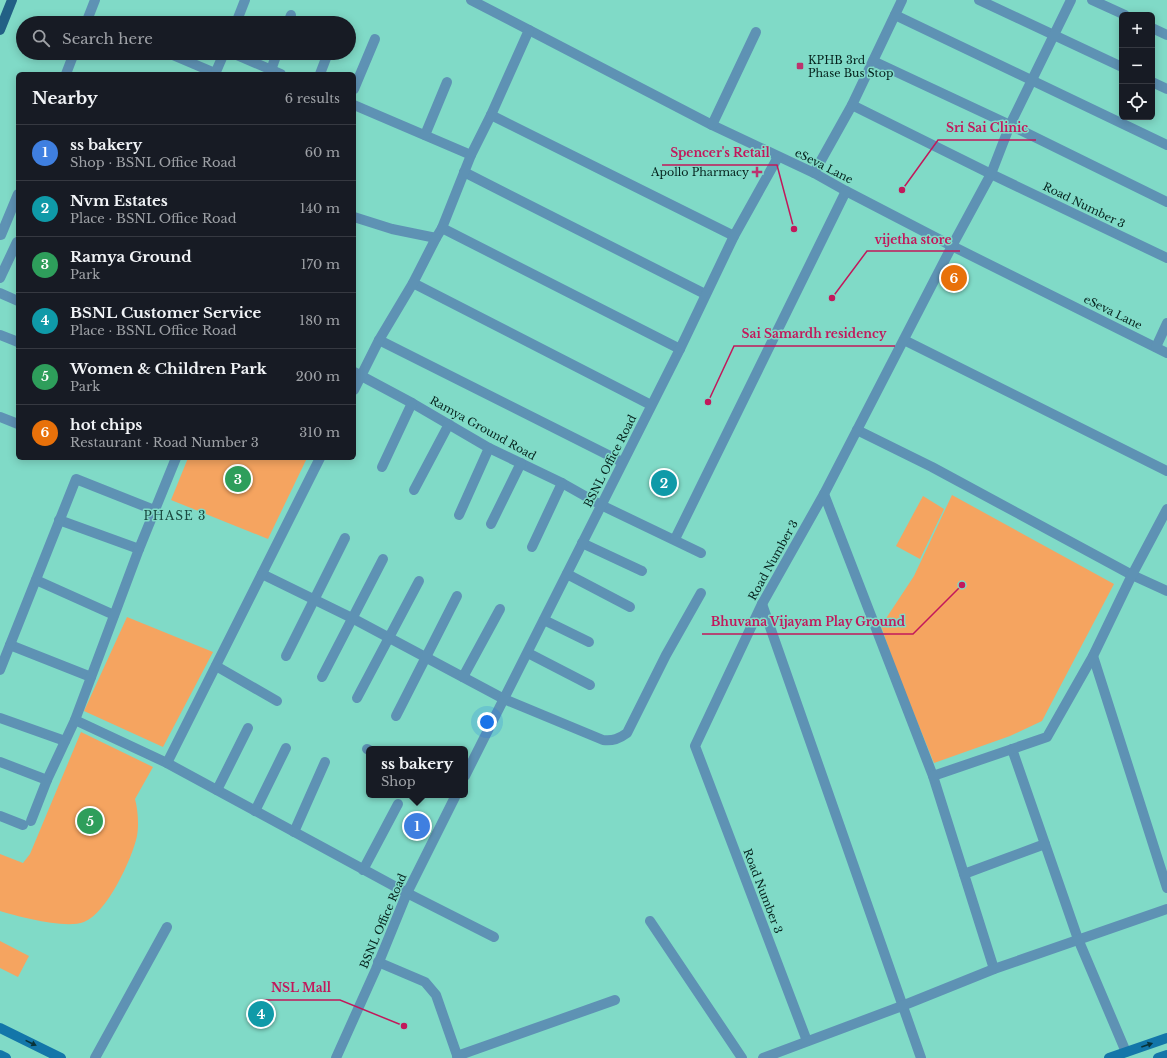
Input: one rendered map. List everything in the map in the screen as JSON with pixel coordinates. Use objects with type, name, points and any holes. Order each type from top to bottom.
[{"type":"main road","points":[[0,30],[12,0]]},
{"type":"main road","points":[[0,1028],[62,1058]]},
{"type":"main road","points":[[1109,1058],[1167,1038]]},
{"type":"main road","points":[[0,1055],[6,1058]]},
{"type":"main road","points":[[1158,1058],[1167,1055]]},
{"type":"street","points":[[89,16],[95,0]]},
{"type":"street","points":[[239,16],[245,0]]},
{"type":"street","name":"eSeva Lane","points":[[471,0],[712,125],[814,173],[952,246],[1167,353]]},
{"type":"street","points":[[814,173],[852,105],[902,0]]},
{"type":"street","points":[[979,0],[1119,66]]},
{"type":"street","name":"Road Number 3","points":[[807,1041],[695,746],[762,604],[824,494],[952,246],[991,174],[1010,125],[1071,0]]},
{"type":"street","points":[[1092,0],[1119,12]]},
{"type":"street","points":[[895,16],[1167,145]]},
{"type":"street","points":[[1155,29],[1167,35]]},
{"type":"street","points":[[358,374],[413,283],[442,228],[471,155],[530,30]]},
{"type":"street","points":[[712,125],[756,32]]},
{"type":"street","points":[[356,84],[375,39]]},
{"type":"street","points":[[67,72],[71,60]]},
{"type":"street","points":[[184,60],[211,72]]},
{"type":"street","points":[[216,72],[221,60]]},
{"type":"street","points":[[248,60],[276,72]]},
{"type":"street","points":[[271,70],[275,60]]},
{"type":"street","points":[[321,72],[325,60]]},
{"type":"street","points":[[873,61],[1010,125],[1167,202]]},
{"type":"street","points":[[426,135],[447,82]]},
{"type":"street","points":[[1155,83],[1167,89]]},
{"type":"street","name":"Road Number 3","points":[[852,105],[991,174],[1167,258]]},
{"type":"street","points":[[356,106],[471,155]]},
{"type":"street","points":[[491,115],[734,236]]},
{"type":"street","name":"BSNL Office Road","points":[[468,770],[680,349],[734,236],[778,157]]},
{"type":"street","points":[[464,172],[705,294]]},
{"type":"street","points":[[675,540],[846,191]]},
{"type":"street","points":[[16,199],[1,235],[16,242]]},
{"type":"street","points":[[356,218],[392,229],[436,238]]},
{"type":"street","points":[[442,228],[680,349]]},
{"type":"street","points":[[0,278],[16,245]]},
{"type":"street","points":[[413,283],[651,405]]},
{"type":"street","points":[[0,292],[16,299]]},
{"type":"street","points":[[1156,347],[1167,323]]},
{"type":"street","points":[[0,335],[16,341]]},
{"type":"street","points":[[379,340],[622,462]]},
{"type":"street","points":[[904,340],[1167,471]]},
{"type":"street","name":"Ramya Ground Road","points":[[358,374],[412,403],[489,448],[562,483],[601,505],[701,552]]},
{"type":"street","points":[[382,467],[412,403]]},
{"type":"street","points":[[0,417],[16,423]]},
{"type":"street","points":[[414,490],[449,424]]},
{"type":"street","points":[[857,430],[932,467],[1132,575],[1167,591]]},
{"type":"street","points":[[459,515],[489,448]]},
{"type":"street","points":[[0,816],[27,823],[75,720],[154,510],[175,460]]},
{"type":"street","points":[[168,763],[319,460]]},
{"type":"street","points":[[491,524],[521,463]]},
{"type":"street","points":[[0,670],[76,479],[154,510]]},
{"type":"street","points":[[532,548],[562,483]]},
{"type":"street","points":[[824,494],[933,776],[994,969]]},
{"type":"street","points":[[933,776],[1047,737],[1093,656],[1132,575],[1167,509]]},
{"type":"street","points":[[60,520],[139,549]]},
{"type":"street","points":[[286,656],[345,538]]},
{"type":"street","points":[[582,543],[642,571]]},
{"type":"street","points":[[322,677],[383,559]]},
{"type":"street","points":[[262,574],[389,637],[504,699],[603,740],[610,741],[620,738],[627,733],[666,655],[701,593]]},
{"type":"street","points":[[566,574],[630,607]]},
{"type":"street","points":[[36,580],[114,615]]},
{"type":"street","points":[[357,698],[419,581]]},
{"type":"street","points":[[396,716],[457,596]]},
{"type":"street","points":[[762,604],[921,1058]]},
{"type":"street","points":[[463,677],[500,609]]},
{"type":"street","points":[[544,620],[589,642]]},
{"type":"street","points":[[10,645],[91,677]]},
{"type":"street","points":[[528,653],[590,685]]},
{"type":"street","points":[[1093,656],[1167,888]]},
{"type":"street","points":[[216,666],[277,701]]},
{"type":"street","points":[[0,718],[64,741]]},
{"type":"street","points":[[75,720],[168,763],[407,894],[494,937]]},
{"type":"street","points":[[217,790],[248,728]]},
{"type":"street","points":[[255,811],[286,748]]},
{"type":"street","points":[[1012,750],[1078,939],[1126,1052]]},
{"type":"street","points":[[0,762],[47,780]]},
{"type":"street","points":[[294,832],[325,762]]},
{"type":"street","name":"BSNL Office Road","points":[[336,1058],[407,894],[455,798]]},
{"type":"street","points":[[363,870],[398,804]]},
{"type":"street","points":[[964,874],[1045,844]]},
{"type":"street","points":[[763,1058],[902,1006],[994,969],[1167,909]]},
{"type":"street","points":[[650,921],[742,1058]]},
{"type":"street","points":[[95,1058],[168,927]]},
{"type":"street","points":[[378,962],[425,982],[436,995],[457,1057],[615,1000]]},
{"type":"shaded area","points":[[187,460],[306,460],[268,539],[171,500]]},
{"type":"shaded area","points":[[952,495],[1114,584],[1042,721],[1010,736],[934,763],[897,672],[881,626],[914,576]]},
{"type":"shaded area","points":[[923,496],[944,509],[920,559],[896,546]]},
{"type":"shaded area","points":[[127,617],[213,652],[163,747],[84,711]]},
{"type":"shaded area","points":[[81,732],[153,767],[135,799],[138,827],[137,836],[130,858],[110,897],[93,917],[84,922],[76,924],[54,923],[30,919],[0,911],[0,854],[23,863],[30,854]]},
{"type":"shaded area","points":[[0,941],[29,956],[18,977],[0,968]]},
{"type":"place","name":"KPHB 3rd Phase Bus Stop","points":[[800,66]]},
{"type":"place","name":"Apollo Pharmacy","points":[[757,172]]},
{"type":"place","name":"Sri Sai Clinic","points":[[902,190]]},
{"type":"place","name":"Spencer's Retail","points":[[794,229]]},
{"type":"place","name":"hot chips","points":[[954,278]]},
{"type":"place","name":"vijetha store","points":[[832,298]]},
{"type":"place","name":"Sai Samardh residency","points":[[708,402]]},
{"type":"place","name":"Ramya Ground","points":[[238,479]]},
{"type":"place","name":"Nvm Estates","points":[[664,483]]},
{"type":"place","name":"Bhuvana Vijayam Play Ground","points":[[962,585]]},
{"type":"place","name":"Women & Children Park","points":[[90,821]]},
{"type":"place","name":"ss bakery","points":[[417,826]]},
{"type":"place","name":"BSNL Customer Service","points":[[261,1014]]},
{"type":"place","name":"NSL Mall","points":[[404,1026]]},
{"type":"district","name":"PHASE 3","points":[[175,516]]}]
